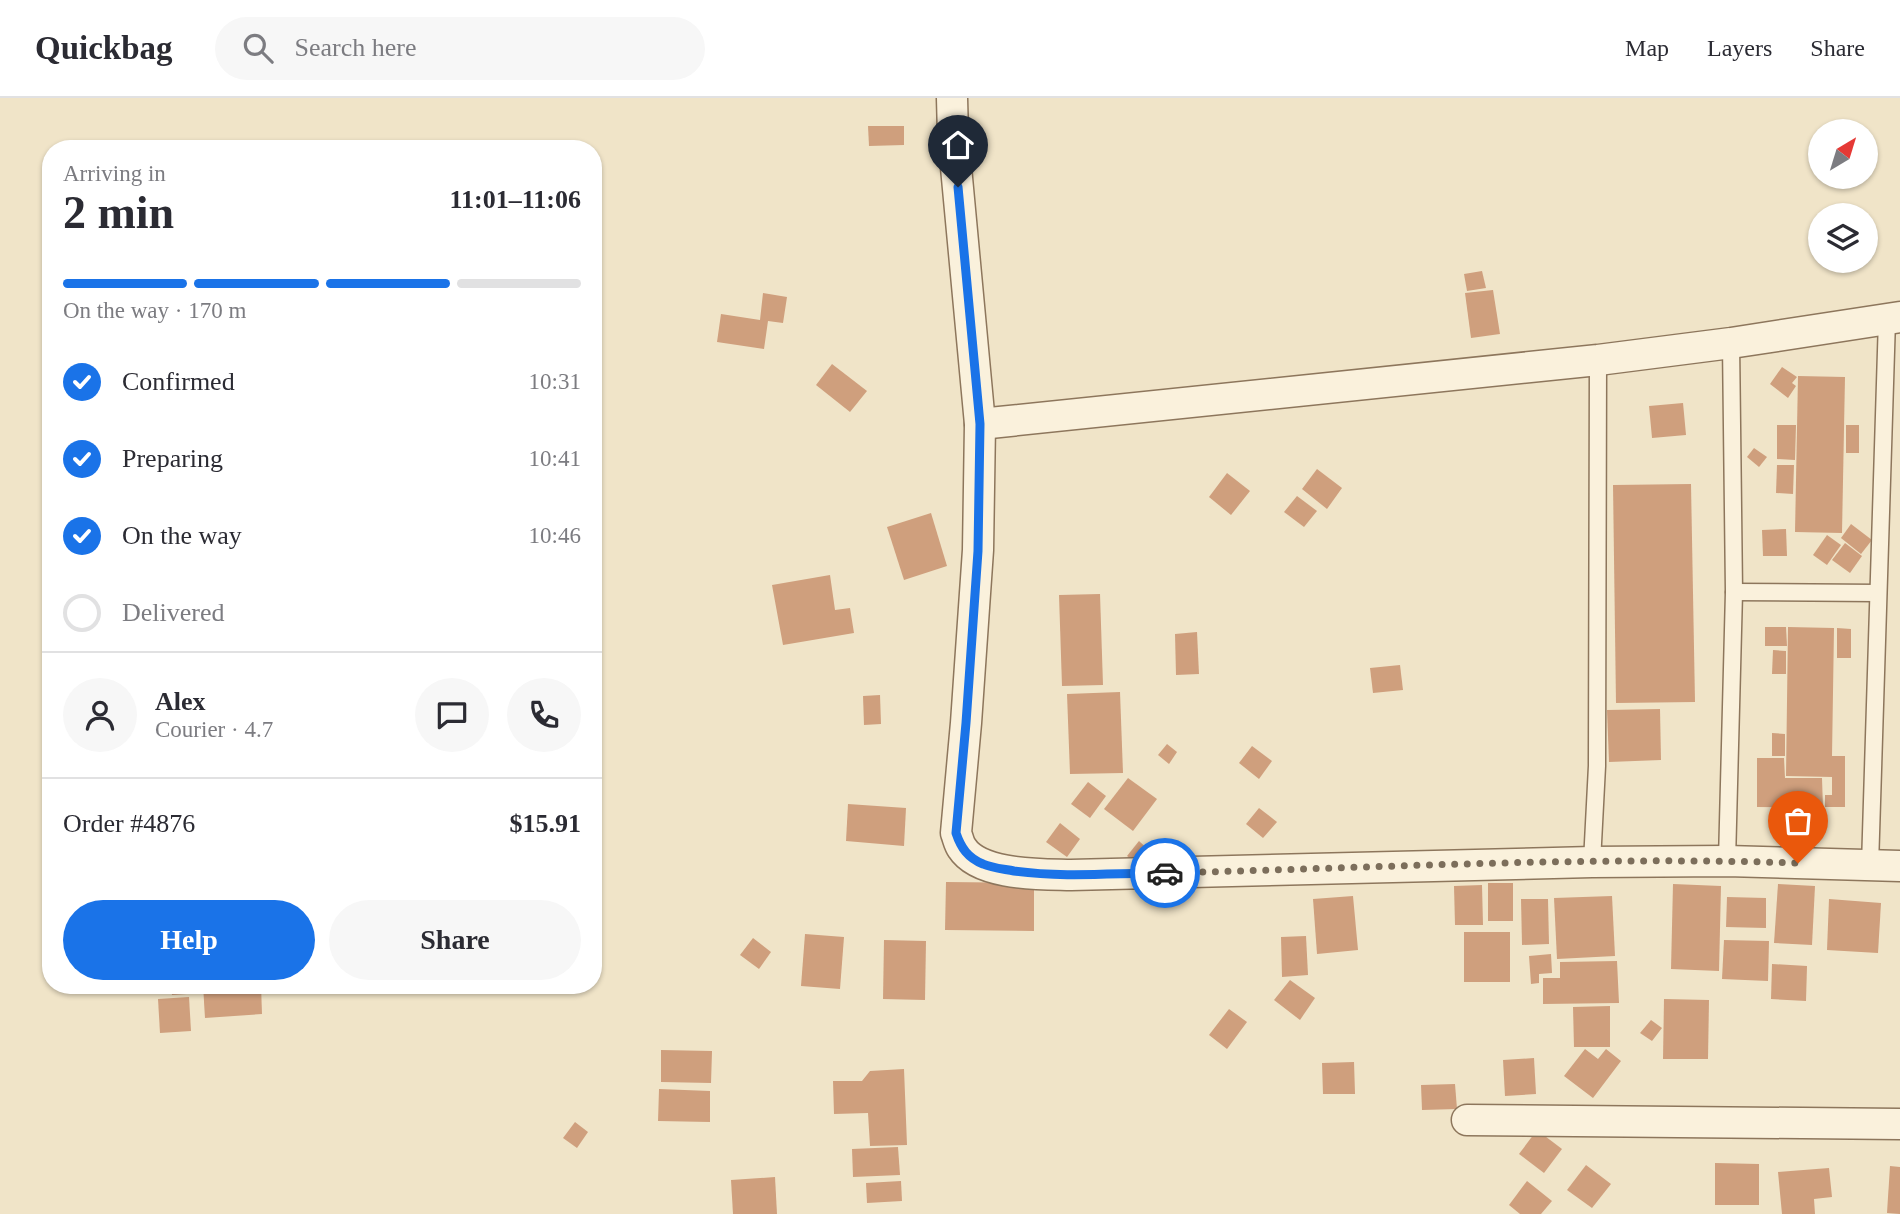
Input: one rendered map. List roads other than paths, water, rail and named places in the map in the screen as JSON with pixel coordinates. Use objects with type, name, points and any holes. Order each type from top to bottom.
[{"type":"street","points":[[952,98],[953,135],[980,424],[978,551],[956,833],[962,848],[971,857],[984,865],[1008,870],[1071,875],[1592,862],[1727,861],[1900,866]]},
{"type":"street","points":[[980,424],[1598,360],[1893,318]]},
{"type":"street","points":[[1467,1120],[1900,1124]]},
{"type":"lane","points":[[1870,866],[1878,593],[1893,318]]},
{"type":"lane","points":[[1727,861],[1734,592],[1731,343]]},
{"type":"lane","points":[[1592,862],[1597,766],[1598,360]]},
{"type":"lane","points":[[1734,592],[1878,593]]}]
